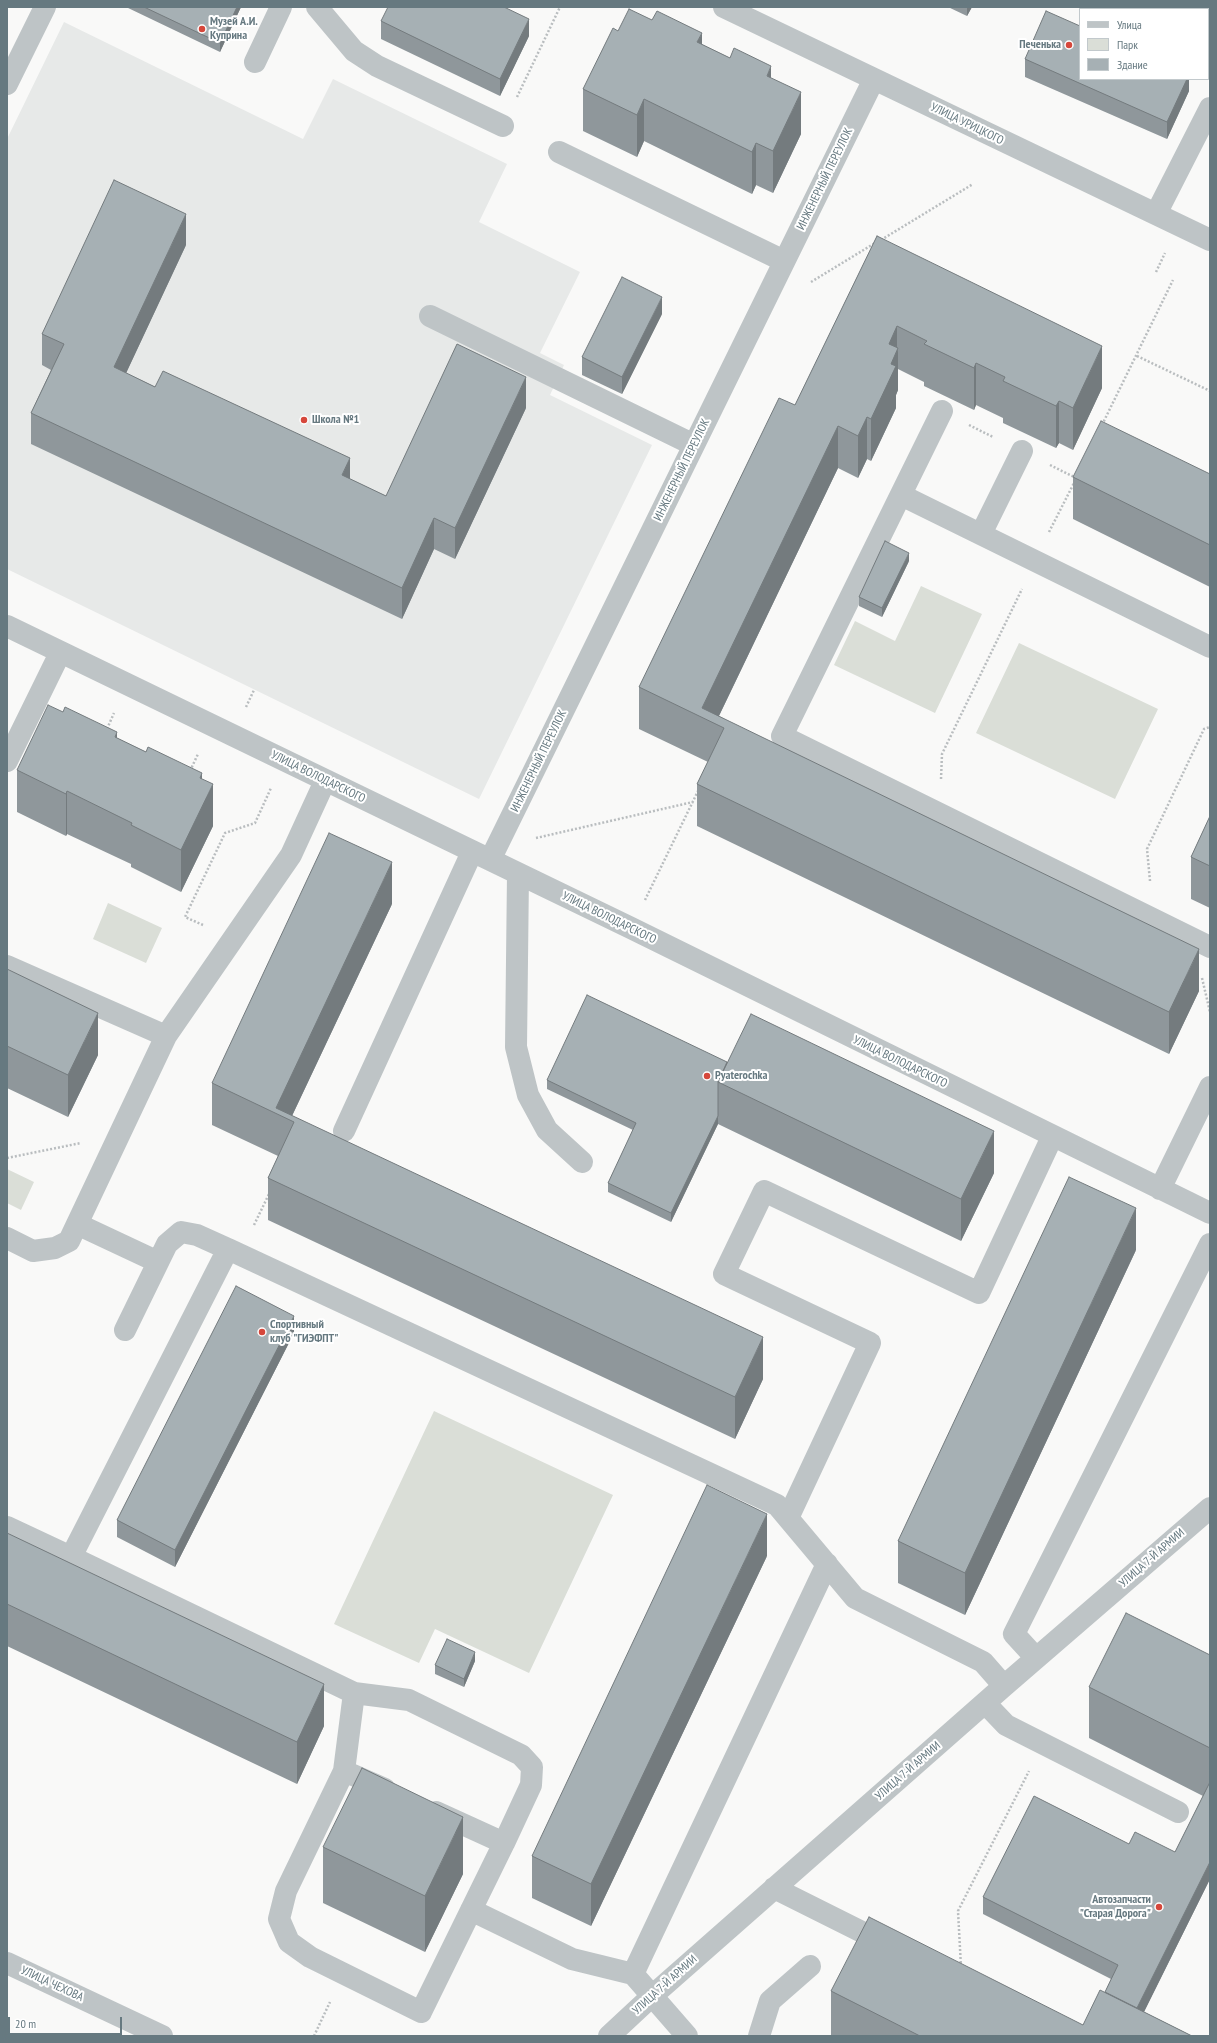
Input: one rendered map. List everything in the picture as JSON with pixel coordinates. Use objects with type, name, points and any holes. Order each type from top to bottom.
[{"type":"street","points":[[7,84],[44,7]]},
{"type":"street","points":[[255,62],[281,7]]},
{"type":"street","points":[[317,7],[354,51],[377,66],[503,126]]},
{"type":"street","name":"УЛИЦА УРИЦКОГО","points":[[724,7],[1210,240]]},
{"type":"street","name":"ИНЖЕНЕРНЫЙ ПЕРЕУЛОК","points":[[344,1131],[481,856],[694,445],[874,79]]},
{"type":"street","points":[[1156,214],[1210,108]]},
{"type":"street","points":[[559,152],[784,261]]},
{"type":"street","points":[[430,316],[694,445]]},
{"type":"street","points":[[942,412],[782,736],[1210,947]]},
{"type":"street","points":[[981,534],[1022,451]]},
{"type":"street","points":[[901,495],[1210,647]]},
{"type":"street","name":"УЛИЦА ВОЛОДАРСКОГО","points":[[7,626],[60,653],[631,928],[1052,1137],[1210,1213]]},
{"type":"street","points":[[9,751],[60,653]]},
{"type":"street","points":[[7,1238],[33,1251],[55,1248],[69,1241],[166,1036],[291,855],[325,781]]},
{"type":"street","points":[[518,874],[516,1048],[528,1095],[547,1130],[582,1162]]},
{"type":"street","points":[[7,966],[166,1036]]},
{"type":"street","points":[[1160,1189],[1210,1086]]},
{"type":"street","points":[[788,1518],[870,1344],[724,1274],[764,1191],[979,1293],[1052,1137]]},
{"type":"street","points":[[77,1224],[158,1262]]},
{"type":"street","points":[[124,1330],[167,1244],[181,1232],[196,1234],[778,1505],[855,1598],[983,1662],[1004,1686]]},
{"type":"street","points":[[1036,1658],[1014,1634],[1210,1244]]},
{"type":"street","points":[[71,1557],[234,1252]]},
{"type":"street","name":"УЛИЦА 7-Й АРМИИ","points":[[609,2036],[774,1888],[1036,1658],[1210,1508]]},
{"type":"street","points":[[7,1527],[354,1693],[409,1700],[521,1755],[532,1767],[532,1785],[421,2012],[310,1957],[289,1942],[279,1918],[286,1891],[344,1770],[354,1693]]},
{"type":"street","points":[[633,1974],[827,1564]]},
{"type":"street","points":[[985,1703],[1006,1725],[1178,1812]]},
{"type":"street","points":[[344,1770],[504,1843]]},
{"type":"street","points":[[774,1888],[907,1955]]},
{"type":"street","points":[[471,1910],[572,1959],[633,1974],[687,2036]]},
{"type":"street","name":"УЛИЦА ЧЕХОВА","points":[[7,1963],[162,2036]]},
{"type":"street","points":[[759,2036],[770,2000],[810,1966]]},
{"type":"path","points":[[503,126],[560,7]]},
{"type":"path","points":[[806,285],[973,184]]},
{"type":"path","points":[[1156,272],[1167,250]]},
{"type":"path","points":[[1100,430],[1174,280]]},
{"type":"path","points":[[1136,356],[1210,391]]},
{"type":"path","points":[[940,814],[942,754],[1079,471]]},
{"type":"path","points":[[106,730],[116,711]]},
{"type":"path","points":[[1153,918],[1147,849],[1204,729],[1210,726]]},
{"type":"path","points":[[188,776],[200,750]]},
{"type":"path","points":[[232,939],[185,917],[225,833],[255,823],[273,785]]},
{"type":"path","points":[[631,928],[699,790]]},
{"type":"path","points":[[535,838],[692,802]]},
{"type":"path","points":[[7,1158],[119,1135]]},
{"type":"path","points":[[234,1252],[270,1193]]},
{"type":"path","points":[[962,1974],[958,1911],[1042,1743]]},
{"type":"path","points":[[314,2036],[342,1973]]},
{"type":"shaded area","name":"Школа №1","points":[[64,22],[303,139],[333,79],[507,164],[479,222],[580,272],[540,353],[564,365],[550,395],[652,445],[479,799],[7,569],[7,139]]},
{"type":"green space","points":[[921,586],[982,614],[935,713],[834,665],[855,621],[895,641]]},
{"type":"green space","points":[[1019,643],[1158,709],[1115,799],[976,733]]},
{"type":"green space","points":[[108,903],[162,928],[146,963],[93,939]]},
{"type":"green space","points":[[7,1169],[34,1182],[21,1210],[7,1203]]},
{"type":"green space","points":[[434,1411],[613,1495],[529,1673],[435,1629],[419,1663],[334,1624]]},
{"type":"building","name":"Музей А.И. Куприна","points":[[144,7],[237,7],[220,43]]},
{"type":"building","points":[[388,7],[504,7],[529,19],[500,79],[381,21]]},
{"type":"building","points":[[629,9],[652,20],[657,11],[702,33],[697,42],[730,58],[734,48],[771,66],[767,76],[801,92],[773,151],[756,143],[752,152],[644,99],[637,115],[583,89],[613,28],[618,31]]},
{"type":"building","points":[[1046,11],[1079,26],[1079,80],[1187,80],[1167,122],[1025,59]]},
{"type":"building","points":[[114,180],[186,214],[114,367],[155,387],[163,371],[350,458],[342,475],[386,496],[457,344],[526,377],[455,528],[434,518],[402,588],[31,413],[64,344],[42,334]]},
{"type":"building","points":[[877,236],[1102,346],[1073,408],[1059,401],[1056,406],[1003,381],[1005,377],[976,363],[974,368],[924,344],[927,341],[897,326],[889,344],[898,348],[891,364],[896,366],[871,419],[867,417],[858,436],[838,426],[702,708],[1199,949],[1169,1012],[697,784],[724,728],[639,687],[779,398],[795,405]]},
{"type":"building","points":[[622,277],[662,297],[622,377],[582,357]]},
{"type":"building","points":[[1101,421],[1210,474],[1210,545],[1073,477]]},
{"type":"building","points":[[885,541],[909,553],[882,608],[859,597]]},
{"type":"building","points":[[48,705],[63,712],[65,707],[117,732],[115,737],[146,752],[148,747],[202,773],[200,778],[213,784],[181,850],[131,825],[132,823],[67,791],[66,794],[17,770]]},
{"type":"building","points":[[1210,816],[1210,866],[1191,857]]},
{"type":"building","points":[[329,833],[392,862],[276,1108],[763,1337],[735,1397],[268,1178],[294,1122],[212,1083]]},
{"type":"building","points":[[7,969],[98,1013],[68,1075],[7,1046]]},
{"type":"building","points":[[587,995],[727,1062],[718,1082],[718,1116],[671,1213],[608,1183],[636,1123],[547,1080]]},
{"type":"building","points":[[751,1014],[994,1131],[961,1199],[718,1082]]},
{"type":"building","points":[[1069,1177],[1136,1208],[965,1573],[898,1541]]},
{"type":"building","points":[[236,1286],[294,1316],[175,1550],[117,1520]]},
{"type":"building","points":[[707,1485],[767,1514],[591,1884],[532,1856]]},
{"type":"building","points":[[7,1533],[324,1684],[297,1742],[7,1604]]},
{"type":"building","points":[[1126,1613],[1210,1655],[1210,1748],[1089,1687]]},
{"type":"building","points":[[447,1639],[475,1652],[464,1679],[435,1665]]},
{"type":"building","points":[[362,1768],[463,1817],[425,1896],[323,1847]]},
{"type":"building","points":[[1210,1782],[1210,1862],[1137,2008],[1105,1992],[1118,1965],[983,1897],[1034,1796],[1129,1844],[1135,1832],[1175,1852]]},
{"type":"building","points":[[869,1917],[1083,2025],[1100,1990],[1192,2036],[920,2036],[831,1991]]},
{"type":"place","name":"Музей А.И. Куприна","points":[[202,29]]},
{"type":"place","name":"Печенька","points":[[1069,45]]},
{"type":"place","name":"Школа №1","points":[[304,420]]},
{"type":"place","name":"Pyaterochka","points":[[707,1076]]},
{"type":"place","name":"Спортивный клуб \"ГИЭФПТ\"","points":[[262,1332]]},
{"type":"place","name":"Автозапчасти \"Старая Дорога\"","points":[[1159,1907]]}]
